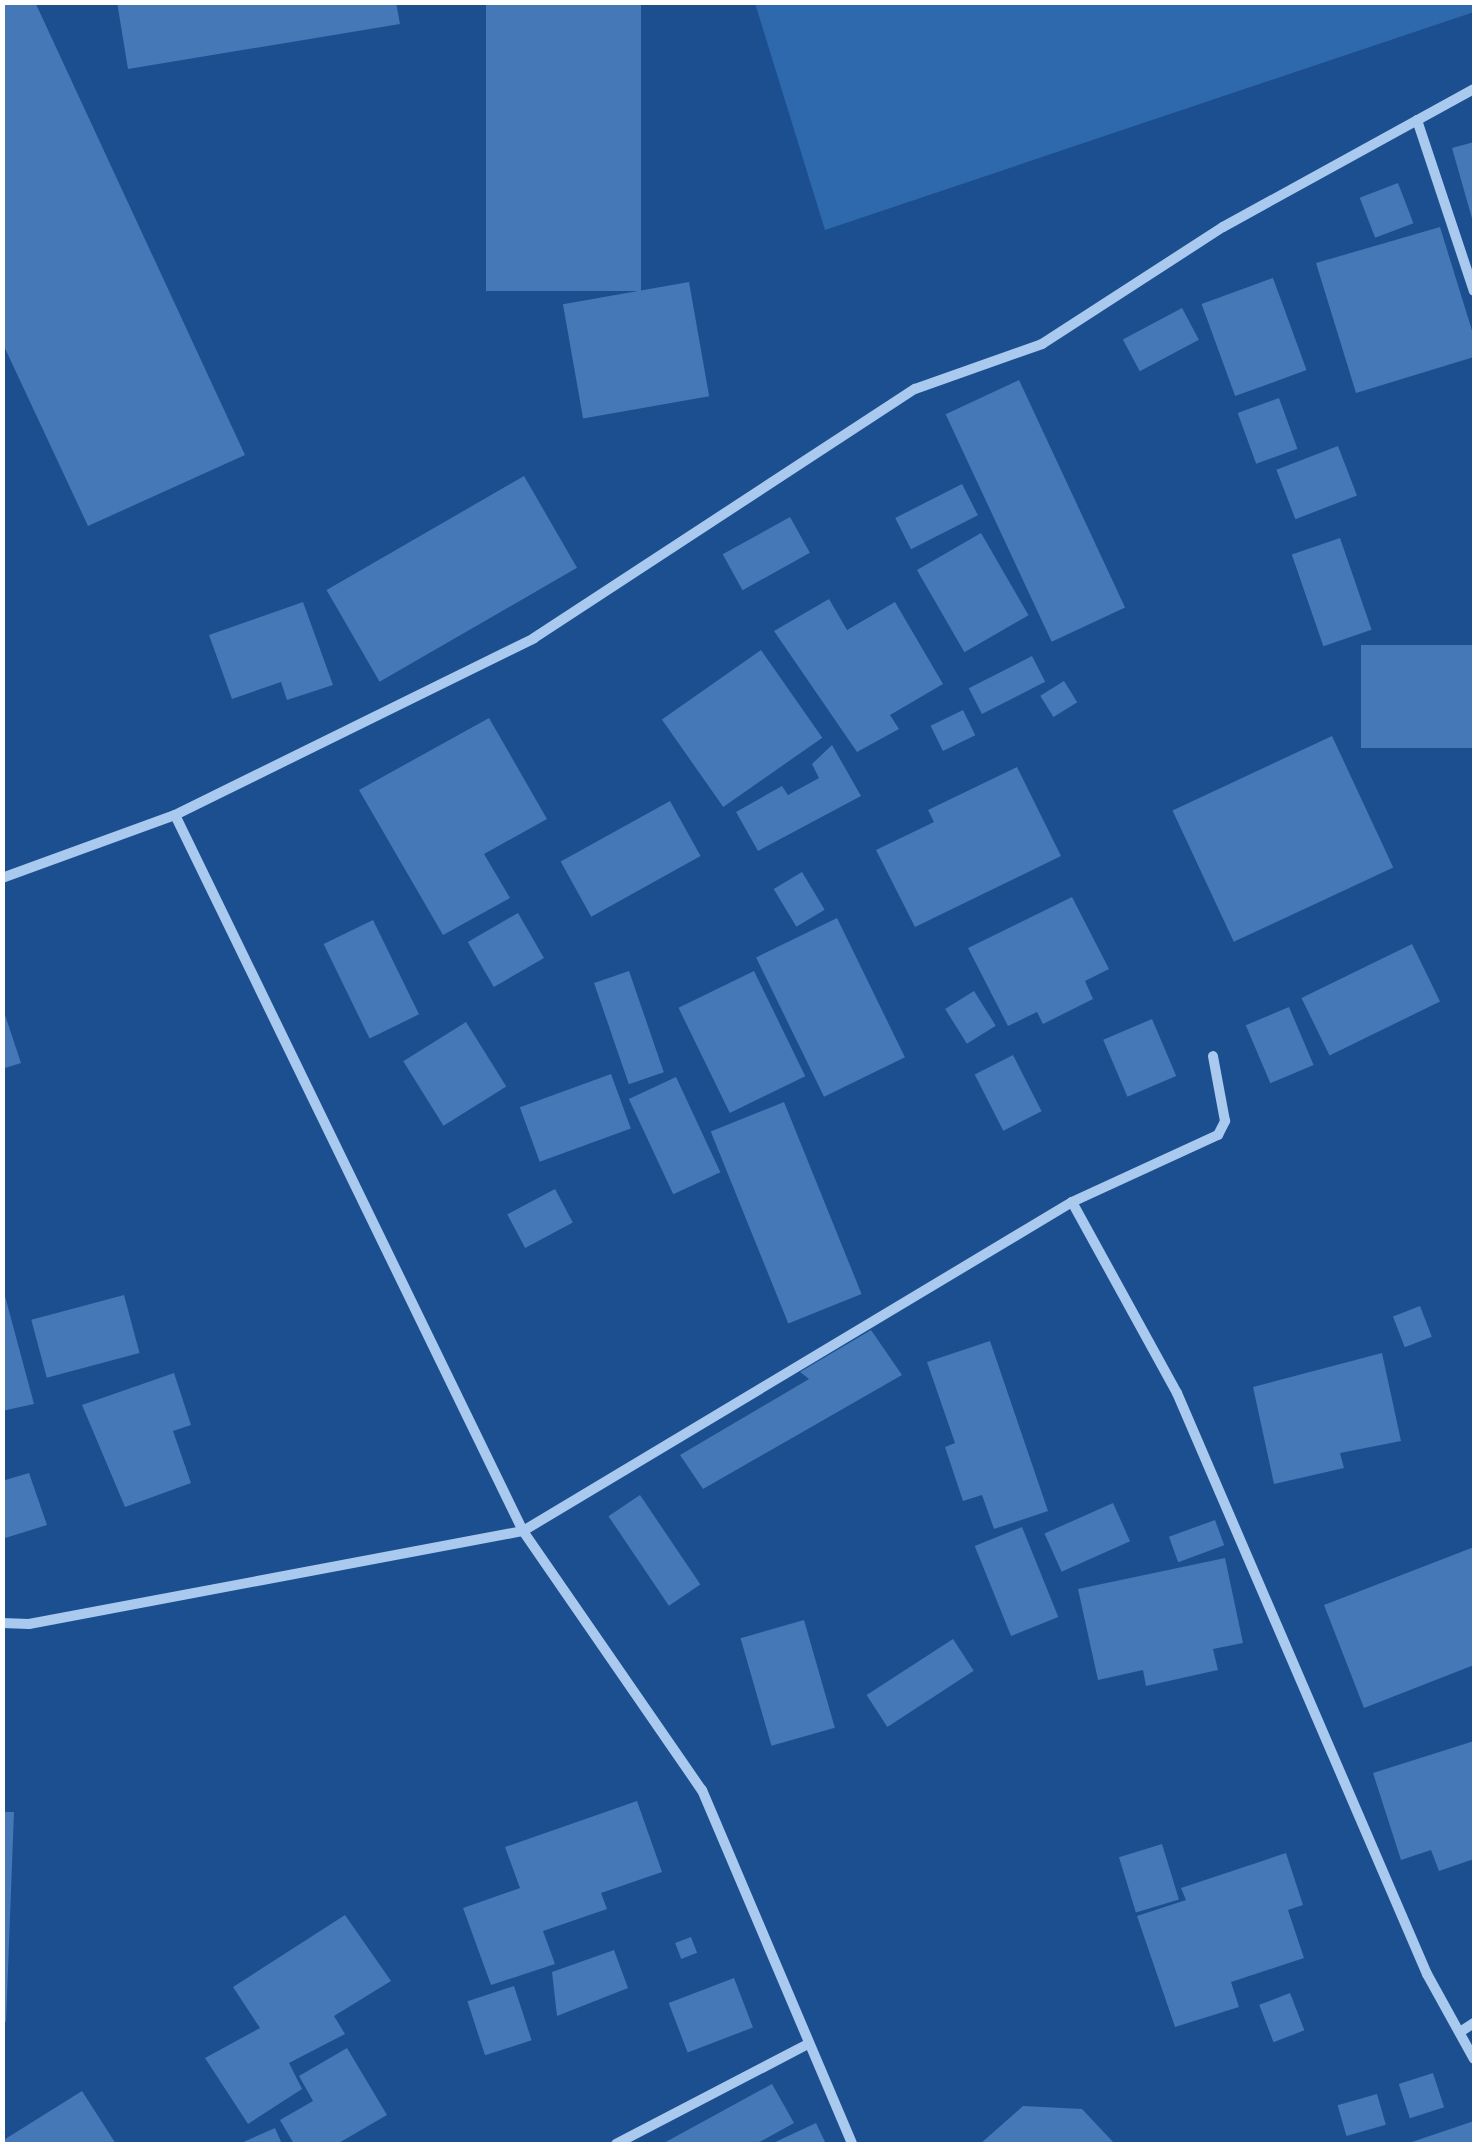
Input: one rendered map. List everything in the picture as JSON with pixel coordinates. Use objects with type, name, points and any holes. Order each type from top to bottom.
[{"type":"street","points":[[2,878],[175,815],[534,638],[915,388],[1042,344],[1223,227],[1474,88]]},
{"type":"street","points":[[1417,120],[1474,291]]},
{"type":"street","points":[[175,815],[523,1531],[702,1790],[806,2045],[852,2144]]},
{"type":"street","points":[[2,1623],[29,1624],[523,1531],[1072,1202],[1218,1135],[1225,1120],[1213,1056]]},
{"type":"street","points":[[1072,1202],[1177,1393],[1427,1974],[1474,2059]]},
{"type":"street","points":[[1460,2032],[1474,2023]]},
{"type":"street","points":[[616,2144],[806,2045]]},
{"type":"shaded area","points":[[1474,2],[1474,12],[825,230],[755,3]]},
{"type":"building","points":[[2,2],[35,2],[245,455],[88,526],[2,342]]},
{"type":"building","points":[[117,2],[396,2],[400,24],[128,69]]},
{"type":"building","points":[[486,2],[641,2],[641,291],[486,291]]},
{"type":"building","points":[[1474,142],[1474,221],[1473,222],[1452,148]]},
{"type":"building","points":[[1398,183],[1413,223],[1375,238],[1360,198]]},
{"type":"building","points":[[1440,227],[1474,337],[1474,357],[1356,393],[1316,263]]},
{"type":"building","points":[[1273,278],[1307,370],[1235,396],[1202,304]]},
{"type":"building","points":[[689,282],[709,396],[583,418],[563,304]]},
{"type":"building","points":[[1182,308],[1199,340],[1140,371],[1123,339]]},
{"type":"building","points":[[1019,380],[1125,607],[1052,642],[946,414]]},
{"type":"building","points":[[1279,398],[1297,449],[1256,464],[1238,413]]},
{"type":"building","points":[[1338,446],[1357,495],[1295,519],[1276,470]]},
{"type":"building","points":[[524,476],[577,568],[380,682],[327,590]]},
{"type":"building","points":[[962,484],[978,515],[911,549],[895,518]]},
{"type":"building","points":[[790,517],[810,553],[743,590],[723,554]]},
{"type":"building","points":[[981,533],[1028,615],[964,652],[917,570]]},
{"type":"building","points":[[1340,538],[1372,630],[1323,646],[1292,555]]},
{"type":"building","points":[[829,599],[847,630],[895,602],[943,684],[890,715],[899,729],[857,752],[774,631]]},
{"type":"building","points":[[303,602],[333,685],[287,700],[281,682],[232,699],[209,635]]},
{"type":"building","points":[[1361,645],[1474,645],[1474,748],[1361,748]]},
{"type":"building","points":[[761,650],[822,738],[723,807],[662,719]]},
{"type":"building","points":[[1032,656],[1045,682],[982,714],[969,688]]},
{"type":"building","points":[[1064,681],[1077,702],[1054,717],[1040,696]]},
{"type":"building","points":[[963,710],[975,735],[943,751],[931,726]]},
{"type":"building","points":[[489,718],[547,819],[484,854],[510,898],[443,935],[359,790]]},
{"type":"building","points":[[1332,736],[1393,867],[1234,942],[1172,810]]},
{"type":"building","points":[[832,745],[861,796],[758,851],[736,812],[782,786],[788,795],[819,778],[812,764]]},
{"type":"building","points":[[1017,767],[1061,856],[915,927],[876,850],[934,822],[928,810]]},
{"type":"building","points":[[670,801],[701,856],[591,917],[561,862]]},
{"type":"building","points":[[802,872],[825,910],[796,927],[774,889]]},
{"type":"building","points":[[1072,897],[1109,969],[1085,981],[1093,999],[1043,1024],[1037,1012],[1008,1026],[968,948]]},
{"type":"building","points":[[518,913],[544,958],[494,987],[468,942]]},
{"type":"building","points":[[837,918],[905,1057],[824,1097],[756,957]]},
{"type":"building","points":[[373,920],[419,1014],[370,1038],[324,944]]},
{"type":"building","points":[[1412,944],[1440,1002],[1330,1055],[1301,998]]},
{"type":"building","points":[[629,971],[664,1072],[629,1084],[594,983]]},
{"type":"building","points":[[754,971],[805,1076],[730,1113],[679,1008]]},
{"type":"building","points":[[974,991],[996,1026],[967,1044],[945,1009]]},
{"type":"building","points":[[2,1006],[21,1063],[2,1069]]},
{"type":"building","points":[[1289,1007],[1314,1065],[1270,1083],[1246,1025]]},
{"type":"building","points":[[1152,1019],[1176,1076],[1127,1097],[1103,1040]]},
{"type":"building","points":[[466,1022],[506,1086],[444,1126],[403,1061]]},
{"type":"building","points":[[1013,1055],[1042,1111],[1003,1131],[975,1075]]},
{"type":"building","points":[[611,1074],[631,1129],[540,1162],[520,1107]]},
{"type":"building","points":[[676,1077],[720,1172],[673,1194],[629,1099]]},
{"type":"building","points":[[784,1102],[862,1294],[788,1324],[711,1132]]},
{"type":"building","points":[[555,1189],[573,1223],[525,1248],[507,1214]]},
{"type":"building","points":[[2,1285],[34,1404],[2,1411]]},
{"type":"building","points":[[124,1295],[140,1353],[47,1378],[31,1320]]},
{"type":"building","points":[[1420,1306],[1432,1337],[1405,1347],[1393,1316]]},
{"type":"building","points":[[871,1330],[902,1375],[703,1489],[680,1455],[809,1379],[800,1372]]},
{"type":"building","points":[[990,1341],[1048,1511],[994,1529],[982,1495],[963,1501],[945,1447],[955,1443],[927,1362]]},
{"type":"building","points":[[1382,1353],[1401,1441],[1340,1453],[1344,1468],[1274,1484],[1253,1387]]},
{"type":"building","points":[[174,1373],[191,1425],[173,1431],[191,1483],[125,1507],[82,1405]]},
{"type":"building","points":[[29,1473],[47,1525],[2,1539],[2,1481]]},
{"type":"building","points":[[640,1495],[700,1585],[669,1606],[608,1516]]},
{"type":"building","points":[[1113,1503],[1130,1541],[1062,1572],[1044,1534]]},
{"type":"building","points":[[1215,1520],[1224,1545],[1178,1562],[1169,1537]]},
{"type":"building","points":[[1022,1527],[1058,1617],[1011,1636],[975,1546]]},
{"type":"building","points":[[1474,1547],[1474,1665],[1364,1708],[1324,1605]]},
{"type":"building","points":[[1225,1558],[1243,1643],[1213,1649],[1218,1670],[1146,1686],[1143,1670],[1098,1680],[1078,1589]]},
{"type":"building","points":[[804,1620],[835,1728],[771,1746],[741,1638]]},
{"type":"building","points":[[953,1639],[974,1671],[887,1727],[867,1695]]},
{"type":"building","points":[[1474,1741],[1474,1859],[1439,1871],[1431,1850],[1401,1860],[1373,1773]]},
{"type":"building","points":[[637,1801],[662,1872],[601,1893],[607,1909],[543,1931],[555,1964],[491,1985],[463,1908],[520,1888],[505,1847]]},
{"type":"building","points":[[2,1812],[14,1812],[6,2022],[2,2021]]},
{"type":"building","points":[[1162,1844],[1179,1899],[1136,1913],[1119,1857]]},
{"type":"building","points":[[1286,1853],[1303,1905],[1288,1910],[1304,1958],[1231,1982],[1239,2007],[1175,2027],[1137,1916],[1186,1900],[1181,1888]]},
{"type":"building","points":[[345,1915],[391,1981],[334,2016],[345,2034],[289,2063],[302,2089],[248,2124],[205,2058],[260,2028],[233,1987]]},
{"type":"building","points":[[691,1937],[697,1953],[681,1959],[675,1943]]},
{"type":"building","points":[[614,1950],[628,1988],[557,2016],[552,1972]]},
{"type":"building","points":[[734,1978],[753,2027],[688,2053],[669,2003]]},
{"type":"building","points":[[514,1986],[532,2040],[485,2055],[467,2001]]},
{"type":"building","points":[[1290,1993],[1304,2030],[1274,2042],[1259,2005]]},
{"type":"building","points":[[347,2048],[387,2115],[337,2144],[294,2144],[280,2120],[313,2101],[299,2076]]},
{"type":"building","points":[[1433,2073],[1444,2107],[1410,2118],[1399,2084]]},
{"type":"building","points":[[772,2084],[794,2123],[756,2144],[662,2144]]},
{"type":"building","points":[[82,2091],[116,2144],[2,2144],[2,2141]]},
{"type":"building","points":[[1377,2094],[1386,2125],[1346,2136],[1338,2105]]},
{"type":"building","points":[[1023,2106],[1082,2109],[1115,2144],[980,2144]]},
{"type":"building","points":[[1474,2121],[1474,2144],[1406,2144]]},
{"type":"building","points":[[816,2123],[826,2144],[771,2144]]},
{"type":"building","points":[[275,2128],[282,2144],[239,2144]]}]
